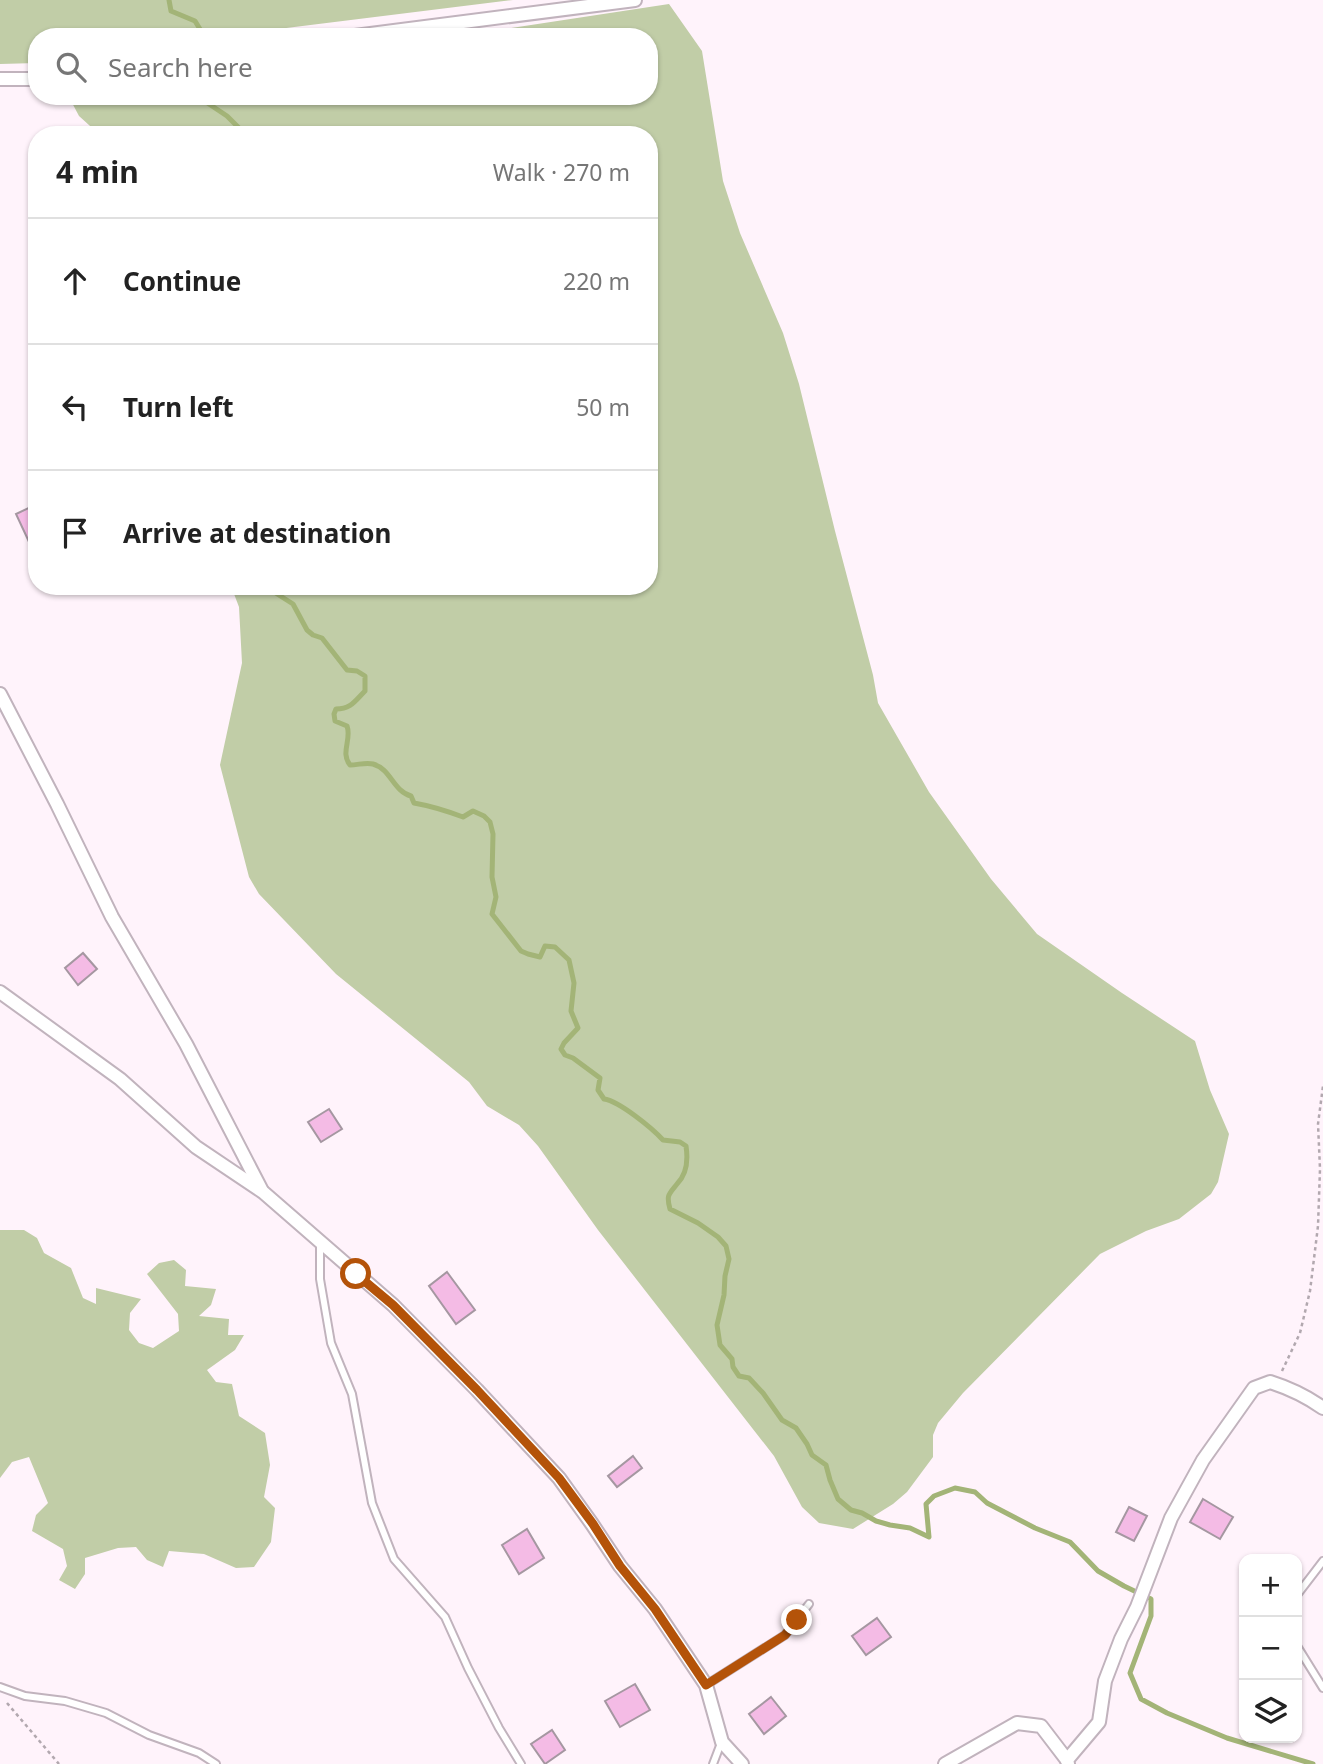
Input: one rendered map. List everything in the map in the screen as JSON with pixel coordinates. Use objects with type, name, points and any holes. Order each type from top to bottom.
[{"type":"street","points":[[417,28],[635,0]]},
{"type":"street","points":[[0,79],[28,79]]},
{"type":"street","points":[[0,694],[112,917],[186,1044],[263,1192]]},
{"type":"street","points":[[0,992],[120,1079],[196,1147],[263,1192],[393,1305],[477,1390],[559,1478],[620,1566],[655,1609],[706,1685],[722,1742],[742,1764]]},
{"type":"street","points":[[945,1764],[1017,1723],[1041,1726],[1067,1762],[1099,1722],[1105,1681],[1171,1518],[1203,1460],[1254,1388],[1270,1382],[1277,1384],[1311,1399],[1323,1408]]},
{"type":"lane","points":[[320,1243],[320,1279],[331,1343],[352,1394],[372,1503],[394,1559],[445,1616],[474,1680],[521,1764]]},
{"type":"lane","points":[[1302,1588],[1323,1561]]},
{"type":"lane","points":[[706,1685],[785,1635],[809,1604]]},
{"type":"lane","points":[[1302,1654],[1323,1688]]},
{"type":"lane","points":[[0,1687],[24,1696],[65,1701],[106,1713],[149,1735],[199,1753],[216,1764]]},
{"type":"lane","points":[[713,1764],[722,1742]]},
{"type":"path","points":[[1277,1384],[1300,1333],[1310,1291],[1318,1226],[1318,1124],[1323,1086]]},
{"type":"path","points":[[0,1695],[59,1764]]},
{"type":"green space","points":[[0,0],[513,0],[287,28],[28,28],[28,63],[0,64]]},
{"type":"green space","points":[[669,4],[702,51],[723,181],[740,233],[783,333],[799,384],[878,703],[929,792],[991,879],[1037,934],[1195,1041],[1210,1090],[1229,1134],[1218,1182],[1211,1194],[1179,1219],[1146,1231],[1100,1254],[963,1393],[938,1423],[933,1435],[933,1457],[907,1492],[853,1529],[819,1523],[802,1507],[774,1456],[598,1230],[538,1146],[519,1125],[487,1106],[469,1082],[336,974],[259,894],[249,877],[220,765],[242,663],[239,607],[234,595],[658,595],[658,126],[90,126],[79,116],[73,105],[658,105],[658,28],[511,28]]},
{"type":"green space","points":[[0,1230],[24,1230],[37,1238],[44,1253],[71,1268],[83,1298],[96,1304],[96,1288],[141,1299],[130,1313],[129,1330],[139,1343],[153,1348],[179,1331],[178,1314],[147,1274],[159,1263],[174,1260],[186,1270],[185,1286],[216,1289],[211,1305],[199,1316],[229,1319],[228,1335],[244,1335],[235,1350],[207,1370],[216,1382],[232,1384],[239,1416],[265,1433],[270,1465],[264,1497],[275,1508],[271,1542],[254,1567],[236,1568],[204,1554],[169,1551],[163,1567],[147,1560],[136,1547],[118,1548],[85,1558],[85,1574],[75,1589],[59,1580],[67,1566],[63,1549],[32,1531],[36,1515],[48,1503],[29,1457],[12,1462],[0,1478]]},
{"type":"building","points":[[28,508],[28,540],[16,514]]},
{"type":"building","points":[[83,953],[97,969],[78,985],[65,968]]},
{"type":"building","points":[[329,1109],[342,1129],[321,1142],[308,1122]]},
{"type":"building","points":[[447,1272],[475,1310],[456,1324],[429,1286]]},
{"type":"building","points":[[633,1456],[642,1468],[617,1487],[608,1476]]},
{"type":"building","points":[[1203,1499],[1233,1517],[1220,1539],[1190,1522]]},
{"type":"building","points":[[1129,1507],[1147,1516],[1134,1541],[1116,1532]]},
{"type":"building","points":[[527,1529],[544,1558],[519,1574],[502,1545]]},
{"type":"building","points":[[877,1618],[891,1637],[866,1655],[852,1636]]},
{"type":"building","points":[[635,1684],[650,1710],[620,1727],[605,1701]]},
{"type":"building","points":[[771,1697],[786,1716],[764,1734],[749,1714]]},
{"type":"building","points":[[552,1730],[565,1750],[545,1764],[531,1744]]},
{"type":"waterway","points":[[169,0],[171,11],[195,21],[199,28]]},
{"type":"waterway","points":[[210,105],[237,126]]},
{"type":"waterway","points":[[279,595],[293,604],[307,630],[322,638],[347,670],[357,671],[365,676],[365,691],[349,706],[336,709],[334,714],[335,721],[347,726],[346,756],[350,765],[368,763],[379,767],[400,790],[411,796],[414,803],[463,817],[473,811],[490,822],[493,834],[492,877],[496,897],[492,914],[521,951],[540,957],[545,946],[555,947],[569,960],[574,983],[571,1011],[578,1028],[561,1049],[565,1055],[600,1078],[598,1090],[604,1099],[626,1110],[663,1140],[680,1142],[686,1146],[685,1171],[668,1201],[670,1209],[698,1223],[726,1246],[729,1259],[717,1325],[720,1345],[732,1359],[733,1367],[739,1376],[749,1378],[782,1420],[796,1428],[812,1455],[826,1465],[838,1499],[851,1510],[876,1521],[910,1528],[929,1537],[926,1504],[934,1496],[955,1488],[975,1492],[987,1503],[1035,1528],[1070,1542],[1098,1571],[1151,1599],[1151,1616],[1130,1673],[1141,1699],[1227,1738],[1313,1764]]},
{"type":"route","points":[[356,1274],[393,1305],[559,1478],[620,1566],[655,1609],[706,1685],[785,1635],[797,1620]]}]
